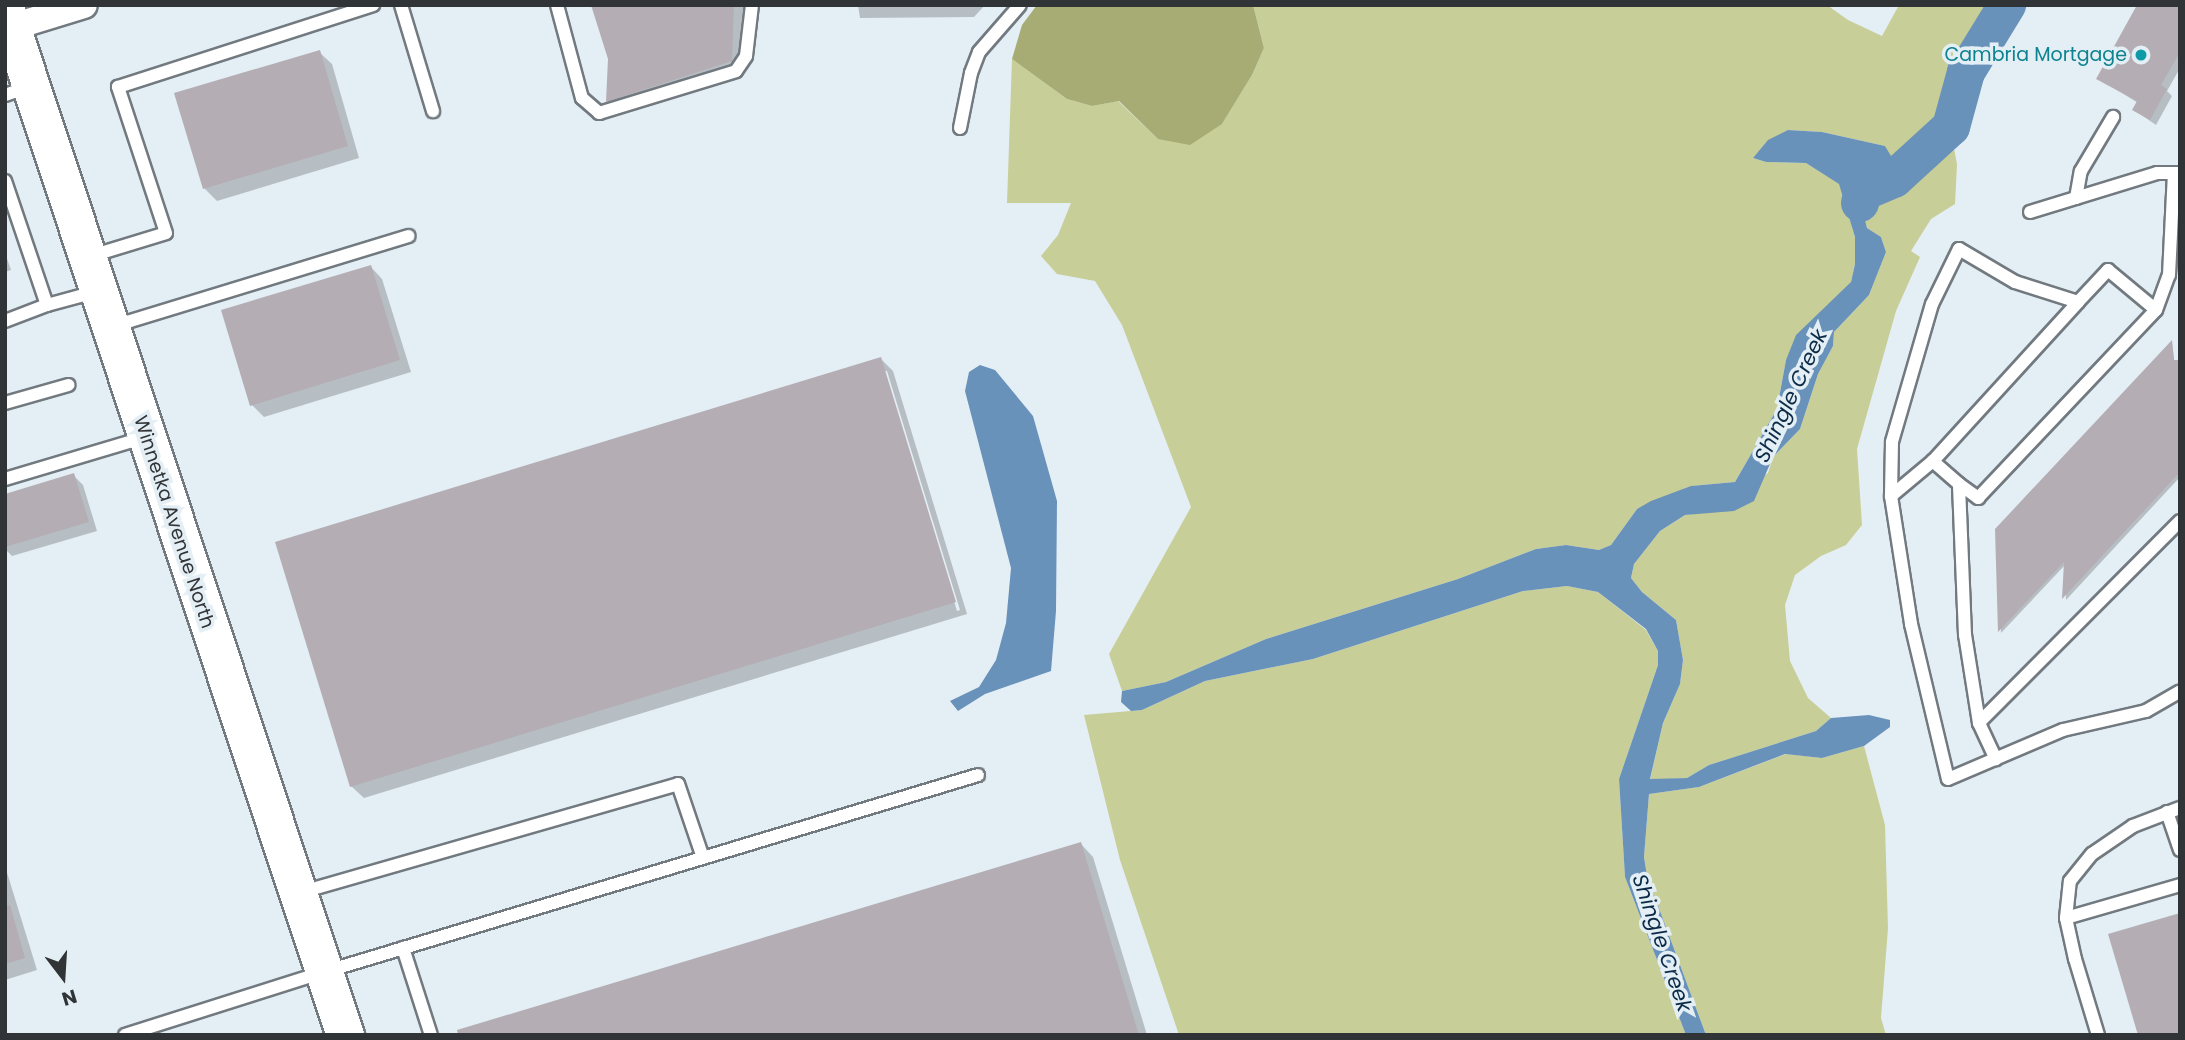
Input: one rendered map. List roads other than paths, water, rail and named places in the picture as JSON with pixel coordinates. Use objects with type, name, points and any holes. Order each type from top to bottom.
[{"type":"street","points":[[9,18],[84,5]]},
{"type":"street","name":"Winnetka Avenue North","points":[[9,18],[18,91],[93,274],[345,1035]]},
{"type":"lane","points":[[5,321],[47,305],[93,274],[166,233],[118,87],[373,5]]},
{"type":"lane","points":[[401,5],[433,111]]},
{"type":"lane","points":[[557,5],[582,98],[600,113],[736,71],[746,56],[752,5]]},
{"type":"lane","points":[[960,128],[971,73],[979,52],[1020,5]]},
{"type":"lane","points":[[2076,198],[2081,171],[2113,117]]},
{"type":"lane","points":[[1933,461],[1978,498],[2157,310],[2169,275],[2177,173],[2157,173],[2029,212]]},
{"type":"lane","points":[[5,181],[47,305]]},
{"type":"lane","points":[[110,327],[409,236]]},
{"type":"lane","points":[[2078,302],[2015,282],[1959,249],[1932,304],[1892,442],[1891,496],[1911,624],[1948,779],[2063,730],[2146,711],[2180,691]]},
{"type":"lane","points":[[1891,496],[1933,461],[2108,270],[2157,310]]},
{"type":"lane","points":[[5,403],[68,384]]},
{"type":"lane","points":[[5,480],[146,436]]},
{"type":"lane","points":[[1959,484],[1965,635],[1979,723],[1996,759]]},
{"type":"lane","points":[[1979,723],[2180,521]]},
{"type":"lane","points":[[125,1035],[324,972],[978,775]]},
{"type":"lane","points":[[298,893],[678,784],[703,858]]},
{"type":"lane","points":[[2098,1035],[2074,958],[2066,918],[2070,881],[2092,854],[2133,826],[2173,810],[2180,850]]},
{"type":"lane","points":[[2066,918],[2180,885]]},
{"type":"lane","points":[[403,948],[431,1035]]},
{"type":"water","points":[[1788,130],[1822,132],[1885,146],[1906,181],[1868,205],[1865,220],[1867,228],[1881,237],[1886,252],[1869,295],[1834,332],[1833,346],[1818,374],[1800,429],[1773,457],[1754,501],[1734,511],[1685,515],[1660,531],[1634,564],[1631,578],[1642,592],[1676,620],[1683,660],[1680,684],[1663,723],[1650,779],[1687,778],[1709,765],[1816,731],[1831,718],[1869,715],[1890,720],[1890,727],[1864,746],[1822,758],[1785,754],[1699,787],[1649,794],[1644,857],[1647,876],[1706,1035],[1686,1035],[1625,877],[1619,779],[1658,665],[1658,651],[1646,629],[1598,592],[1567,586],[1523,591],[1313,659],[1205,681],[1142,710],[1131,711],[1121,702],[1122,691],[1166,682],[1266,639],[1458,579],[1536,549],[1566,545],[1599,550],[1611,545],[1637,509],[1651,501],[1691,486],[1735,482],[1777,409],[1786,360],[1796,335],[1851,282],[1855,264],[1855,237],[1839,184],[1806,163],[1766,162],[1753,158],[1768,140]]},
{"type":"water","points":[[980,365],[995,370],[1033,416],[1057,501],[1056,611],[1051,671],[985,694],[958,711],[950,701],[979,687],[996,660],[1006,623],[1011,568],[965,391],[969,372]]},
{"type":"waterway","name":"Shingle Creek","points":[[1860,203],[1863,192],[1894,179],[1951,127],[1966,72],[2007,5]]},
{"type":"place","name":"Cambria Mortgage","points":[[2141,55]]}]
